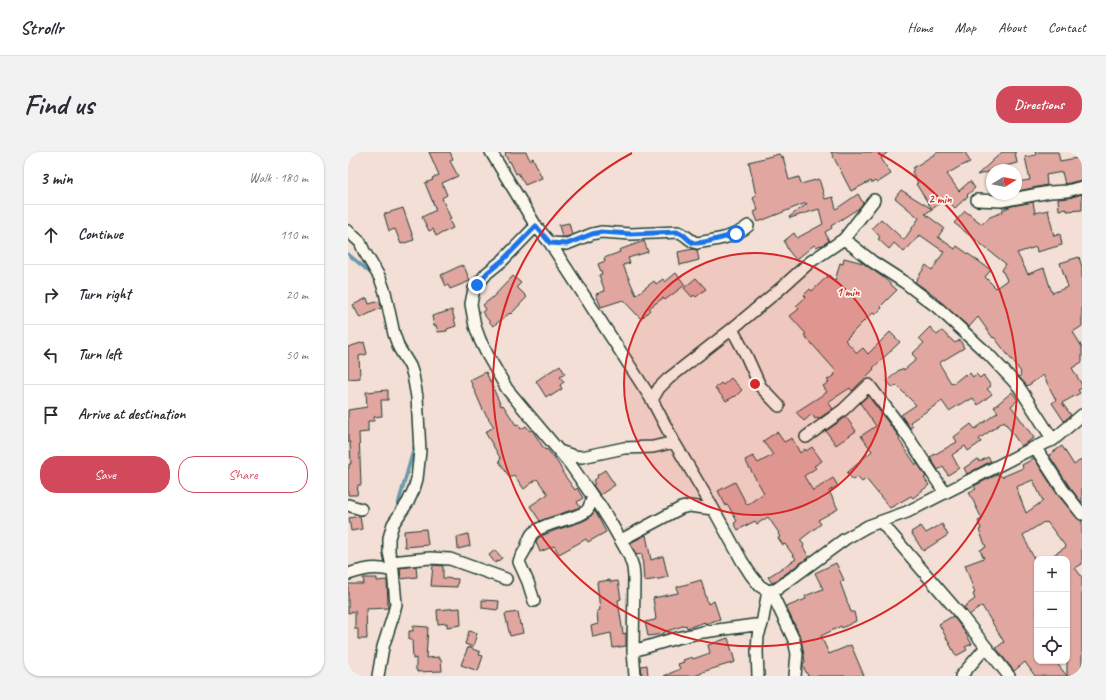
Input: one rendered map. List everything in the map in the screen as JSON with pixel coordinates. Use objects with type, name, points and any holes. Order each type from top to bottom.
[{"type":"street","points":[[492,152],[536,226],[550,243],[652,400],[731,543],[751,575],[760,586],[770,591],[794,640],[797,654],[795,676]]},
{"type":"street","points":[[977,200],[1001,200],[1050,192],[1067,191],[1082,187]]},
{"type":"street","points":[[652,400],[659,388],[668,379],[732,329],[810,262],[844,239],[874,200]]},
{"type":"street","points":[[536,226],[503,260],[487,273],[474,289],[471,304],[475,326],[480,340],[507,389],[570,464],[599,504],[629,555],[633,567],[634,577],[633,651],[635,676]]},
{"type":"street","points":[[550,243],[567,244],[601,232],[631,234],[678,232],[692,242],[697,243],[736,234],[748,226]]},
{"type":"street","points":[[350,237],[360,242],[380,278],[394,334],[399,348],[410,366],[417,397],[420,451],[417,479],[408,502],[393,524],[388,544],[396,604],[383,646],[378,676]]},
{"type":"street","points":[[844,239],[873,262],[904,282],[938,308],[989,354],[1019,387],[1052,440]]},
{"type":"street","points":[[732,329],[760,386],[779,406]]},
{"type":"street","points":[[806,437],[843,410],[869,385],[906,434],[945,493]]},
{"type":"street","points":[[758,676],[758,636],[770,591],[806,568],[845,539],[868,526],[907,512],[1035,447],[1052,440],[1082,415]]},
{"type":"street","points":[[558,450],[574,456],[582,457],[624,448],[653,447],[674,442]]},
{"type":"street","points":[[1035,447],[1063,490],[1082,514]]},
{"type":"street","points":[[534,601],[528,582],[519,562],[519,559],[526,550],[529,539],[537,530],[559,521],[577,516],[588,510],[593,497]]},
{"type":"street","points":[[348,505],[361,509]]},
{"type":"street","points":[[621,540],[681,508],[689,506],[713,509]]},
{"type":"street","points":[[881,522],[960,614],[1009,676]]},
{"type":"street","points":[[348,574],[364,569],[392,567],[430,558],[450,559],[506,580]]},
{"type":"street","points":[[633,651],[703,632],[762,624]]},
{"type":"street","points":[[961,676],[986,647]]},
{"type":"building","points":[[429,152],[450,152],[453,159],[450,161],[458,176],[442,183],[447,195],[442,198],[451,219],[449,220],[453,228],[436,236],[433,229],[429,231],[422,217],[436,210],[425,183],[433,180],[432,178],[439,175]]},
{"type":"building","points":[[505,152],[526,152],[530,160],[533,158],[542,178],[525,185],[518,173],[516,174],[510,161],[509,162],[505,155]]},
{"type":"building","points":[[831,152],[888,152],[881,158],[891,174],[877,183],[875,181],[872,183],[871,181],[851,191]]},
{"type":"building","points":[[938,152],[965,152],[970,162],[947,174],[959,191],[970,181],[975,188],[955,208],[946,199],[932,209],[916,184],[918,183],[912,172],[914,169],[913,168]]},
{"type":"building","points":[[1002,152],[1015,152],[1017,163],[989,164]]},
{"type":"building","points":[[1035,152],[1058,152],[1060,161],[1082,157],[1082,180],[1065,184],[1062,172],[1046,175],[1047,185],[1022,190],[1022,181],[1030,180],[1025,157],[1036,155]]},
{"type":"building","points":[[779,154],[782,158],[783,157],[789,180],[799,177],[801,184],[819,179],[825,199],[833,197],[836,209],[858,194],[863,203],[859,208],[831,226],[832,228],[825,232],[829,241],[821,246],[816,247],[814,245],[796,260],[788,250],[784,241],[794,233],[797,238],[823,224],[819,209],[790,218],[789,217],[807,204],[806,203],[758,222],[754,212],[758,210],[753,198],[756,196],[749,162]]},
{"type":"building","points":[[986,167],[986,173],[977,175]]},
{"type":"building","points":[[901,190],[932,209],[925,214],[944,228],[938,237],[955,249],[957,246],[991,270],[985,277],[996,288],[1007,280],[1002,270],[1006,264],[954,223],[965,211],[982,224],[990,217],[1003,212],[1002,210],[1012,206],[1033,202],[1035,213],[1048,210],[1054,236],[1060,234],[1062,245],[1037,252],[1036,247],[1017,253],[1028,274],[1044,268],[1052,293],[1068,287],[1060,263],[1079,257],[1082,267],[1082,326],[1073,332],[1082,347],[1082,362],[1072,368],[1082,385],[1082,388],[1078,390],[1080,393],[1062,403],[1071,415],[1064,421],[1052,403],[1056,400],[1043,375],[1027,386],[1019,377],[1021,372],[978,317],[969,327],[937,299],[938,298],[915,282],[926,265],[932,270],[944,252],[920,235],[904,252],[894,243],[889,249],[878,239],[880,237],[872,228],[881,219],[904,240],[919,218],[895,198]]},
{"type":"building","points":[[1082,194],[1082,210],[1059,210],[1058,199],[1069,198]]},
{"type":"building","points":[[403,208],[414,240],[401,244],[395,229],[389,231],[384,214]]},
{"type":"building","points":[[569,223],[572,235],[562,237],[559,225]]},
{"type":"building","points":[[644,241],[648,252],[628,258],[630,263],[623,265],[636,295],[654,281],[656,284],[663,279],[665,282],[676,273],[685,285],[665,300],[663,298],[649,308],[650,310],[641,319],[623,300],[601,307],[596,294],[605,291],[599,275],[602,274],[598,264],[605,261],[604,258],[620,252],[619,250]]},
{"type":"building","points":[[693,249],[697,250],[699,260],[680,265],[678,252]]},
{"type":"building","points":[[844,258],[863,263],[884,278],[897,290],[881,306],[882,308],[875,315],[873,313],[867,318],[845,340],[857,353],[863,348],[868,354],[890,332],[900,342],[852,391],[850,388],[828,402],[833,409],[818,419],[815,419],[812,414],[804,421],[796,412],[827,392],[823,386],[829,382],[827,380],[835,375],[834,373],[836,371],[804,335],[806,334],[790,316],[799,309],[796,306],[806,297],[804,295],[810,289],[812,291],[829,275],[835,281],[840,263],[843,264]]},
{"type":"building","points":[[462,265],[462,267],[464,266],[470,281],[450,289],[448,285],[446,286],[441,275]]},
{"type":"building","points":[[513,276],[521,283],[517,287],[527,297],[511,314],[510,313],[493,326],[482,312],[486,309],[483,305]]},
{"type":"building","points":[[696,278],[706,289],[696,297],[694,295],[692,297],[684,288]]},
{"type":"building","points":[[367,298],[369,304],[380,301],[381,308],[360,318],[353,305]]},
{"type":"building","points":[[452,310],[456,326],[447,329],[447,331],[438,332],[436,325],[434,326],[432,316]]},
{"type":"building","points":[[930,327],[937,335],[942,331],[955,343],[960,340],[964,348],[939,363],[951,383],[952,382],[953,384],[965,374],[966,376],[970,373],[973,377],[976,374],[980,378],[983,375],[991,386],[987,389],[992,394],[978,405],[973,398],[949,411],[942,401],[910,422],[913,426],[910,428],[901,415],[916,405],[896,385],[893,388],[887,381],[900,369],[901,370],[903,368],[904,370],[917,359],[912,354],[924,343],[919,338]]},
{"type":"building","points":[[364,342],[367,354],[359,356],[360,378],[348,379],[348,347]]},
{"type":"building","points":[[560,365],[565,374],[560,377],[564,382],[560,385],[562,389],[551,396],[550,394],[546,397],[536,381]]},
{"type":"building","points":[[486,372],[501,406],[503,405],[516,425],[518,424],[521,429],[526,426],[530,431],[532,430],[545,450],[547,449],[558,463],[562,472],[575,490],[577,488],[583,498],[577,502],[580,507],[540,521],[530,506],[548,494],[537,479],[524,489],[514,475],[510,478],[499,461],[501,459],[485,432],[494,427],[483,410],[470,380]]},
{"type":"building","points":[[731,378],[742,390],[735,397],[726,401],[715,388],[721,383],[723,385]]},
{"type":"building","points":[[388,390],[388,400],[381,400],[382,416],[374,417],[374,421],[368,421],[368,432],[359,433],[361,485],[358,485],[357,495],[348,495],[348,468],[349,464],[351,464],[350,442],[348,442],[348,410],[367,407],[366,392]]},
{"type":"building","points":[[1012,392],[1018,400],[1011,406],[1034,438],[1021,446],[1004,421],[979,439],[981,442],[968,451],[965,446],[952,455],[959,468],[948,475],[943,467],[938,470],[930,457],[957,442],[954,437],[971,424],[975,429],[998,412],[994,407]]},
{"type":"building","points":[[868,396],[900,438],[899,440],[916,465],[918,464],[929,485],[913,498],[911,496],[890,508],[866,479],[862,482],[857,477],[853,480],[847,473],[872,451],[861,436],[876,426],[860,403]]},
{"type":"building","points":[[846,417],[856,431],[836,445],[826,431]]},
{"type":"building","points":[[777,432],[784,442],[792,438],[800,453],[805,449],[806,451],[812,447],[822,461],[814,466],[816,468],[804,476],[813,491],[833,478],[838,486],[829,491],[838,509],[818,520],[821,524],[800,540],[809,557],[772,583],[768,577],[796,559],[785,544],[783,545],[778,538],[780,537],[778,534],[779,533],[768,517],[757,524],[755,521],[738,530],[734,523],[737,521],[728,505],[726,506],[718,491],[735,482],[747,505],[764,493],[745,460],[753,456],[758,463],[773,455],[763,441]]},
{"type":"building","points":[[1062,446],[1074,465],[1082,459],[1082,503],[1049,455]]},
{"type":"building","points":[[988,457],[991,461],[967,474],[964,468],[978,459],[979,462]]},
{"type":"building","points":[[1034,458],[1057,494],[1077,518],[1082,521],[1082,564],[1075,568],[1082,577],[1082,676],[1067,676],[1035,676],[1025,662],[1014,671],[996,648],[1004,642],[982,606],[969,615],[964,607],[975,599],[973,594],[975,593],[965,565],[984,558],[980,550],[986,547],[979,530],[981,529],[978,521],[982,519],[969,492],[976,489],[974,486],[999,474],[1002,477],[1023,468],[1022,465]],"holes":[[[1033,480],[1043,501],[1026,513],[1016,487]]]},
{"type":"building","points":[[605,470],[615,485],[600,495],[593,485],[595,484],[593,481],[598,477],[597,475]]},
{"type":"building","points":[[595,511],[606,532],[588,542],[586,539],[559,554],[554,546],[540,552],[536,542],[541,536],[581,522],[589,518]]},
{"type":"building","points":[[360,516],[362,529],[351,531],[349,518]]},
{"type":"building","points":[[942,524],[948,535],[923,551],[911,532],[921,526],[926,533]]},
{"type":"building","points":[[426,529],[428,545],[405,547],[404,531]]},
{"type":"building","points":[[468,534],[470,546],[458,549],[457,537]]},
{"type":"building","points":[[646,535],[651,560],[663,556],[668,577],[644,581],[642,554],[636,555],[630,543]]},
{"type":"building","points":[[495,550],[502,558],[495,563],[489,555]]},
{"type":"building","points":[[836,563],[844,580],[840,582],[851,612],[854,612],[856,621],[842,628],[841,626],[821,636],[829,654],[851,645],[864,676],[808,676],[803,666],[803,663],[805,662],[801,638],[786,607],[806,599],[805,596],[823,589],[815,573]]},
{"type":"building","points":[[433,565],[443,566],[443,578],[458,579],[457,587],[431,586]]},
{"type":"building","points":[[416,566],[417,577],[401,579],[400,568]]},
{"type":"building","points":[[363,578],[377,578],[377,581],[387,580],[388,608],[366,609],[367,639],[358,639],[358,629],[355,629],[355,611],[348,613],[348,584],[364,584]]},
{"type":"building","points":[[610,580],[610,582],[618,581],[621,599],[618,600],[623,634],[626,633],[626,646],[613,648],[611,633],[593,637],[591,626],[598,624],[597,611],[600,610],[597,582]]},
{"type":"building","points":[[701,580],[708,604],[714,601],[720,619],[687,628],[686,625],[664,632],[664,634],[648,636],[645,622],[656,619],[653,598],[678,593],[677,587]]},
{"type":"building","points":[[482,600],[499,601],[498,610],[482,608]]},
{"type":"building","points":[[460,608],[461,625],[447,627],[447,623],[438,624],[437,610]]},
{"type":"building","points":[[518,612],[523,633],[510,636],[505,614]]},
{"type":"building","points":[[953,616],[972,644],[965,647],[967,650],[956,656],[939,624]]},
{"type":"building","points":[[413,626],[428,627],[426,658],[439,657],[439,659],[441,659],[442,671],[417,672],[416,658],[413,659],[412,640],[409,640],[409,631],[413,631]]},
{"type":"building","points":[[469,631],[477,633],[473,647],[465,644]]},
{"type":"building","points":[[728,638],[735,662],[702,672],[695,676],[664,676],[680,669],[678,664],[684,662],[683,660],[692,657],[693,659],[710,653],[708,645]]},
{"type":"building","points":[[468,647],[480,652],[479,655],[483,656],[478,671],[461,665]]},
{"type":"building","points":[[647,665],[648,676],[642,676],[641,666]]},
{"type":"waterway","points":[[348,254],[373,275]]},
{"type":"waterway","points":[[396,512],[415,444]]},
{"type":"route","points":[[477,285],[487,273],[503,260],[536,226],[550,243],[567,244],[601,232],[631,234],[678,232],[692,242],[697,243],[736,234]]}]
